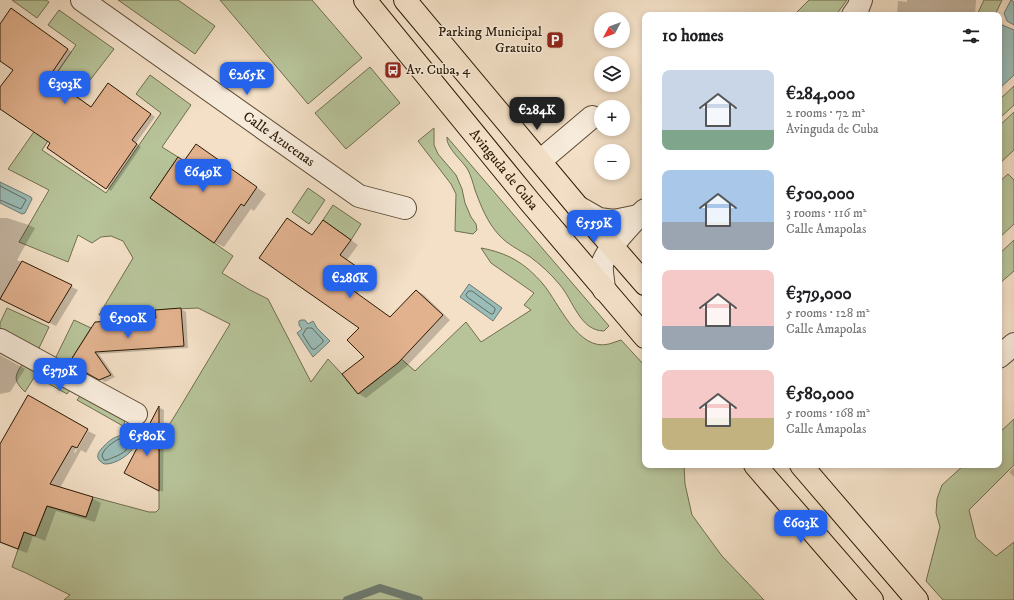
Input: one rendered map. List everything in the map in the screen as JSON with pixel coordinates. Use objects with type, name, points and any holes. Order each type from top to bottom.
[{"type":"main road","name":"Avinguda de Cuba","points":[[365,0],[604,290],[642,334]]},
{"type":"main road","points":[[405,0],[578,207],[642,281]]},
{"type":"main road","points":[[758,468],[872,600]]},
{"type":"main road","points":[[804,468],[917,600]]},
{"type":"street","name":"Calle Azucenas","points":[[82,0],[359,196],[405,208]]},
{"type":"street","points":[[855,12],[861,0]]},
{"type":"street","points":[[540,161],[592,117]]},
{"type":"street","points":[[578,207],[599,219],[614,221],[641,213]]},
{"type":"street","points":[[604,290],[602,265],[612,246],[641,213]]},
{"type":"street","points":[[0,340],[136,414]]},
{"type":"street","points":[[1002,355],[1014,344]]},
{"type":"green space","points":[[12,0],[46,0],[49,2],[37,18]]},
{"type":"green space","points":[[118,0],[178,0],[215,26],[195,54]]},
{"type":"green space","points":[[220,0],[312,0],[362,58],[308,104]]},
{"type":"green space","points":[[809,0],[847,0],[838,12],[797,12]]},
{"type":"green space","points":[[984,0],[1002,0],[996,12],[978,12]]},
{"type":"green space","points":[[59,10],[114,49],[77,97],[42,150],[106,193],[161,113],[136,94],[150,75],[191,105],[162,147],[178,157],[150,198],[233,256],[222,273],[268,299],[311,382],[328,359],[358,394],[379,378],[399,357],[415,371],[466,322],[481,342],[531,310],[524,305],[534,293],[491,263],[481,248],[508,256],[530,270],[543,284],[570,324],[579,334],[588,341],[598,344],[609,344],[621,340],[642,363],[642,468],[684,468],[685,484],[692,515],[722,556],[764,600],[64,600],[70,595],[12,567],[24,532],[35,536],[47,506],[86,517],[93,497],[149,512],[156,512],[159,509],[159,441],[230,324],[198,308],[133,311],[132,307],[128,307],[127,312],[99,315],[133,258],[123,241],[111,236],[101,237],[92,243],[78,235],[68,262],[19,242],[49,190],[8,169],[38,126],[44,91],[76,45],[48,25]]},
{"type":"green space","points":[[370,67],[400,103],[346,149],[315,113]]},
{"type":"green space","points":[[1014,86],[1014,105],[1002,116],[1002,97]]},
{"type":"green space","points":[[1014,112],[1014,150],[1002,161],[1002,123]]},
{"type":"green space","points":[[434,128],[434,145],[438,154],[456,175],[462,189],[465,203],[476,224],[477,230],[473,234],[455,231],[456,194],[451,184],[418,141]]},
{"type":"green space","points":[[447,137],[609,326],[604,331],[596,330],[589,326],[578,314],[565,291],[549,273],[529,256],[513,247],[499,235],[482,208],[468,170],[452,150],[447,141]]},
{"type":"green space","points":[[1008,174],[1014,180],[1014,224],[1002,235],[1002,179]]},
{"type":"green space","points":[[308,188],[325,200],[309,224],[292,212]]},
{"type":"green space","points":[[333,205],[361,224],[351,240],[323,220]]},
{"type":"green space","points":[[1014,240],[1014,271],[1002,281],[1002,251]]},
{"type":"green space","points":[[7,308],[49,327],[38,350],[0,329],[0,323]]},
{"type":"green space","points":[[74,320],[91,328],[67,366],[55,359]]},
{"type":"green space","points":[[23,363],[70,390],[67,394],[35,376],[25,392],[18,384],[16,378]]},
{"type":"green space","points":[[80,396],[125,421],[123,426],[77,400]]},
{"type":"green space","points":[[1014,419],[1014,465],[969,510],[976,538],[996,556],[1014,542],[1014,600],[943,600],[926,581],[940,527],[936,513],[937,499],[942,485],[961,468],[1002,468],[1002,430]]},
{"type":"water","points":[[1011,0],[1014,2],[1014,25],[1007,21],[1004,13]]},
{"type":"water","points":[[1002,25],[1014,30],[1014,75],[1002,86]]},
{"type":"water","points":[[0,182],[31,197],[32,199],[25,213],[22,214],[0,203]]},
{"type":"water","points":[[469,284],[502,308],[493,321],[460,297]]},
{"type":"water","points":[[305,320],[308,324],[313,321],[317,328],[330,341],[313,357],[297,333],[302,329],[299,325],[299,321]]},
{"type":"water","points":[[125,435],[130,436],[135,444],[131,451],[123,458],[110,464],[105,464],[100,461],[98,455],[102,448],[113,438]]},
{"type":"building","points":[[11,8],[68,49],[49,77],[91,107],[108,83],[151,114],[132,140],[137,144],[106,189],[47,148],[50,143],[0,109],[0,87],[13,70],[0,61],[0,24]]},
{"type":"building","points":[[196,144],[257,187],[244,206],[241,204],[214,243],[150,198],[178,157],[184,161]]},
{"type":"building","points":[[287,218],[312,235],[323,220],[351,240],[340,255],[363,271],[351,289],[390,317],[416,290],[443,315],[398,363],[358,394],[342,374],[364,357],[347,340],[359,328],[259,258]]},
{"type":"building","points":[[22,261],[72,285],[49,323],[0,299]]},
{"type":"building","points":[[181,308],[184,346],[95,352],[111,375],[99,380],[69,363],[95,322],[156,318],[155,310]]},
{"type":"building","points":[[28,395],[88,429],[77,448],[72,446],[50,484],[93,497],[86,517],[47,506],[35,536],[24,532],[18,549],[0,542],[0,444]]},
{"type":"building","points":[[159,406],[159,491],[124,473]]},
{"type":"waterway","points":[[347,600],[380,588],[419,600]]},
{"type":"place","name":"Parking Municipal Gratuito","points":[[555,40]]},
{"type":"place","name":"Av. Cuba, 4","points":[[393,70]]}]
